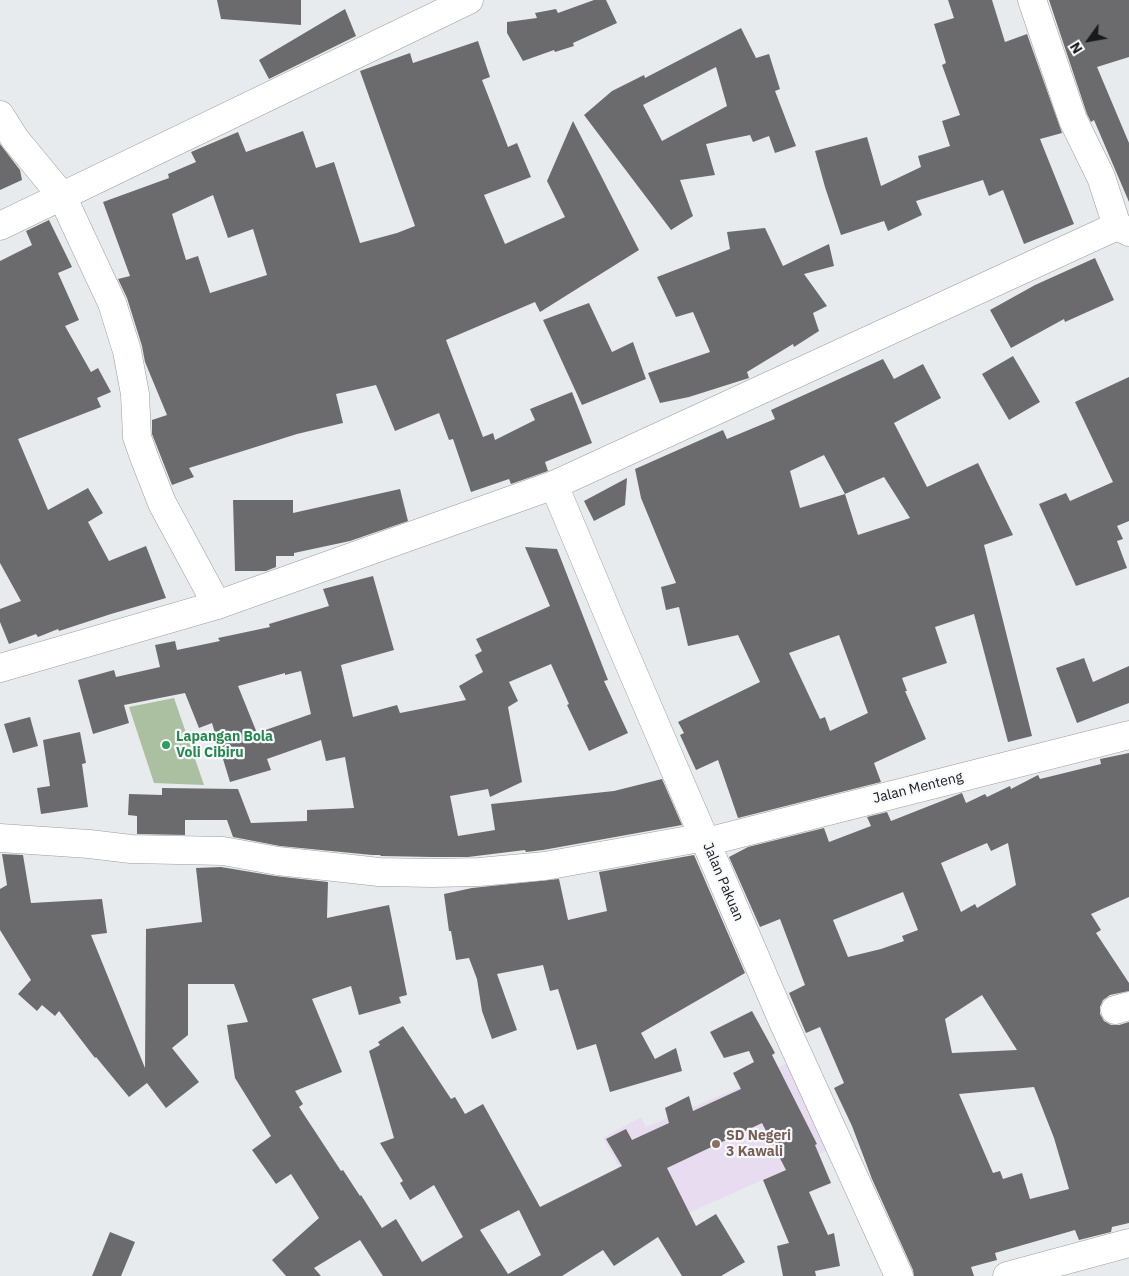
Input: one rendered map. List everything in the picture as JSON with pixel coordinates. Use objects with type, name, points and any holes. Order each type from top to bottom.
[{"type":"street","points":[[0,226],[469,0]]},
{"type":"street","points":[[0,668],[217,605],[554,485],[1123,229],[1101,177],[1073,120],[1032,0]]},
{"type":"street","points":[[0,115],[14,139],[62,196],[112,303],[120,325],[132,373],[138,437],[152,480],[162,503],[217,605]]},
{"type":"street","name":"Jalan Pakuan","points":[[554,485],[623,651],[784,1024],[899,1276]]},
{"type":"street","name":"Jalan Menteng","points":[[0,838],[131,849],[223,850],[278,861],[380,872],[495,871],[545,866],[705,840],[1129,734]]},
{"type":"street","points":[[1007,1276],[1129,1242]]},
{"type":"shaded area","name":"SD Negeri 3 Kawali","points":[[789,1062],[829,1150],[653,1229],[603,1138],[641,1117],[646,1127],[743,1086]]},
{"type":"green space","name":"Lapangan Bola Voli Cibiru","points":[[174,698],[204,785],[154,783],[129,707]]},
{"type":"building","points":[[217,0],[301,0],[301,25],[221,19]]},
{"type":"building","points":[[594,0],[606,0],[617,23],[573,43],[574,46],[555,52],[554,50],[523,61],[507,33],[507,22],[537,18],[535,13],[556,9],[558,13]]},
{"type":"building","points":[[948,0],[992,0],[1005,42],[1027,34],[1062,133],[1040,139],[1074,224],[1024,244],[1003,190],[989,196],[983,180],[916,201],[922,215],[888,231],[884,221],[841,235],[815,151],[867,137],[881,186],[921,167],[918,156],[950,146],[942,121],[960,115],[942,65],[946,63],[934,24],[954,18]]},
{"type":"building","points":[[1049,0],[1129,0],[1129,57],[1097,67],[1129,143],[1129,202],[1094,120],[1091,122],[1087,114]]},
{"type":"building","points":[[345,9],[356,36],[269,79],[259,60]]},
{"type":"building","points":[[741,28],[756,58],[769,54],[780,89],[775,91],[796,146],[775,153],[769,136],[753,142],[750,135],[706,144],[715,175],[680,180],[693,216],[671,230],[584,115],[612,91],[644,75],[645,78]],"holes":[[[716,67],[727,106],[662,141],[643,105]]]},
{"type":"building","points":[[478,41],[490,77],[482,80],[508,147],[517,143],[531,177],[484,195],[505,244],[565,217],[547,181],[573,121],[639,250],[540,312],[535,302],[446,340],[483,437],[493,433],[495,440],[535,420],[530,409],[572,392],[592,443],[545,462],[548,471],[511,484],[509,479],[471,492],[453,439],[449,440],[439,413],[395,431],[376,385],[336,394],[343,423],[297,434],[189,468],[194,477],[172,485],[152,434],[152,420],[167,415],[145,362],[127,298],[118,279],[130,276],[103,202],[169,178],[168,174],[196,162],[191,152],[238,132],[246,152],[303,131],[316,168],[334,162],[360,243],[415,226],[360,71],[410,53],[413,63]],"holes":[[[213,195],[228,238],[253,229],[267,275],[210,293],[198,256],[186,260],[172,214]]]},
{"type":"building","points":[[0,144],[20,170],[22,180],[0,190]]},
{"type":"building","points":[[49,220],[72,267],[58,273],[79,320],[65,326],[91,372],[98,368],[111,392],[97,398],[101,407],[18,439],[48,510],[88,488],[103,513],[88,522],[109,561],[146,546],[166,598],[59,631],[58,629],[38,637],[36,634],[9,644],[0,622],[0,609],[21,601],[0,563],[0,261],[32,245],[26,231]]},
{"type":"building","points":[[765,228],[783,266],[829,244],[834,266],[804,274],[827,306],[813,313],[819,331],[794,347],[793,344],[747,372],[749,378],[689,397],[660,403],[648,373],[710,352],[693,312],[676,317],[657,277],[730,249],[727,232]]},
{"type":"building","points":[[1095,258],[1114,300],[1065,322],[1064,319],[1011,348],[990,310],[1035,285]]},
{"type":"building","points":[[589,303],[612,352],[633,342],[646,379],[582,405],[543,320]]},
{"type":"building","points":[[1013,356],[1040,402],[1009,420],[982,374]]},
{"type":"building","points":[[883,359],[894,379],[923,364],[941,398],[894,423],[927,487],[978,463],[1013,535],[984,545],[1032,736],[1008,742],[974,614],[935,627],[947,663],[902,678],[907,691],[905,691],[926,739],[874,763],[881,782],[738,818],[718,760],[696,770],[680,735],[684,733],[678,722],[760,682],[738,635],[688,646],[679,607],[666,610],[661,587],[676,583],[641,498],[635,469],[723,430],[727,439],[775,419],[771,410]],"holes":[[[824,455],[845,494],[800,508],[790,471]],[[884,477],[910,518],[858,535],[845,494]],[[839,635],[868,713],[830,731],[825,717],[820,719],[789,653]]]},
{"type":"building","points":[[1129,377],[1129,521],[1117,526],[1123,539],[1117,541],[1127,568],[1076,586],[1039,504],[1066,493],[1070,501],[1113,482],[1075,402]]},
{"type":"building","points":[[627,478],[625,505],[594,521],[584,501]]},
{"type":"building","points":[[400,489],[408,521],[350,541],[294,553],[294,556],[276,556],[276,567],[266,571],[235,571],[233,500],[293,500],[293,513]]},
{"type":"building","points":[[525,547],[557,549],[608,680],[604,681],[628,733],[589,751],[567,705],[569,704],[551,664],[509,682],[518,701],[508,707],[522,782],[490,797],[488,789],[450,796],[458,836],[495,830],[491,804],[614,791],[662,779],[682,825],[543,850],[526,852],[525,850],[468,857],[381,856],[280,846],[233,837],[227,820],[185,820],[185,835],[137,834],[137,816],[128,815],[129,794],[162,795],[162,788],[238,789],[251,823],[307,821],[307,810],[354,808],[345,757],[326,761],[321,740],[267,759],[271,770],[230,782],[212,723],[199,728],[185,693],[124,705],[129,723],[93,734],[78,680],[114,670],[116,677],[160,667],[155,645],[175,641],[177,650],[220,641],[218,638],[270,627],[269,624],[329,606],[323,589],[373,576],[394,650],[341,665],[353,717],[397,705],[400,713],[466,700],[459,686],[483,672],[475,655],[482,651],[476,639],[550,606]],"holes":[[[301,671],[311,714],[257,733],[238,686],[285,673],[285,675]]]},
{"type":"building","points":[[1084,658],[1093,682],[1129,666],[1129,703],[1077,723],[1056,668]]},
{"type":"building","points":[[30,717],[38,746],[13,753],[4,724]]},
{"type":"building","points":[[80,732],[86,763],[82,764],[88,807],[41,814],[37,788],[50,786],[43,740]]},
{"type":"building","points":[[1129,753],[1129,897],[1091,914],[1101,930],[1096,933],[1129,983],[1129,991],[1110,995],[1103,1000],[1100,1014],[1104,1021],[1111,1025],[1129,1022],[1129,1223],[1112,1227],[1111,1232],[1079,1240],[1075,1230],[995,1253],[997,1260],[971,1267],[974,1276],[914,1276],[872,1179],[852,1126],[834,1088],[844,1083],[820,1027],[806,1033],[789,993],[805,985],[780,919],[760,927],[729,857],[748,847],[824,828],[829,842],[871,826],[867,817],[887,812],[891,821],[962,793],[966,803],[985,794],[987,797],[1010,786],[1011,789],[1038,775],[1040,779],[1101,764],[1100,759]],"holes":[[[987,843],[991,851],[1008,843],[1016,885],[977,908],[975,904],[961,912],[941,863]],[[903,892],[918,930],[902,936],[904,941],[848,957],[833,920]],[[982,995],[1017,1050],[952,1053],[945,1019]],[[1034,1087],[1054,1138],[1069,1189],[1030,1199],[1022,1173],[1003,1179],[1000,1171],[993,1173],[959,1094]]]},
{"type":"building","points":[[2,854],[23,855],[31,903],[102,899],[107,933],[91,935],[145,1068],[146,929],[202,922],[196,868],[221,867],[328,882],[327,918],[389,905],[407,995],[399,997],[401,1003],[359,1015],[351,986],[312,999],[342,1072],[295,1091],[303,1104],[299,1107],[341,1171],[343,1170],[361,1195],[382,1228],[396,1219],[422,1262],[463,1237],[434,1185],[410,1200],[400,1183],[403,1181],[380,1143],[394,1138],[369,1051],[380,1045],[378,1042],[403,1026],[451,1099],[455,1097],[465,1114],[483,1104],[540,1207],[622,1166],[606,1139],[626,1129],[632,1140],[669,1123],[665,1108],[689,1096],[693,1111],[741,1089],[733,1073],[754,1062],[749,1051],[724,1058],[710,1032],[752,1011],[775,1053],[772,1055],[817,1144],[815,1145],[831,1183],[809,1192],[828,1235],[834,1233],[840,1266],[815,1271],[816,1276],[783,1276],[777,1246],[789,1243],[763,1180],[786,1170],[762,1123],[667,1168],[696,1226],[716,1214],[745,1262],[721,1276],[682,1276],[658,1237],[614,1266],[603,1250],[562,1276],[383,1276],[360,1240],[314,1268],[321,1276],[286,1276],[272,1260],[319,1218],[291,1174],[276,1184],[252,1150],[271,1136],[235,1078],[227,1025],[248,1022],[234,984],[188,984],[188,1035],[172,1048],[199,1082],[166,1108],[147,1083],[129,1097],[95,1058],[59,1011],[55,1016],[42,1005],[37,1011],[18,994],[31,980],[0,930],[0,889],[7,885]],"holes":[[[519,1210],[541,1255],[508,1274],[480,1230]]]},
{"type":"building","points":[[694,855],[745,973],[641,1033],[655,1059],[676,1048],[682,1071],[610,1092],[596,1044],[577,1050],[558,989],[550,991],[543,965],[497,974],[517,1030],[492,1039],[482,1011],[477,979],[469,958],[456,960],[451,931],[449,931],[444,894],[472,888],[559,879],[568,920],[607,911],[599,872]]},
{"type":"building","points":[[110,1232],[135,1242],[121,1276],[92,1276]]},
{"type":"place","name":"Lapangan Bola Voli Cibiru","points":[[166,745]]},
{"type":"place","name":"SD Negeri 3 Kawali","points":[[716,1144]]}]
